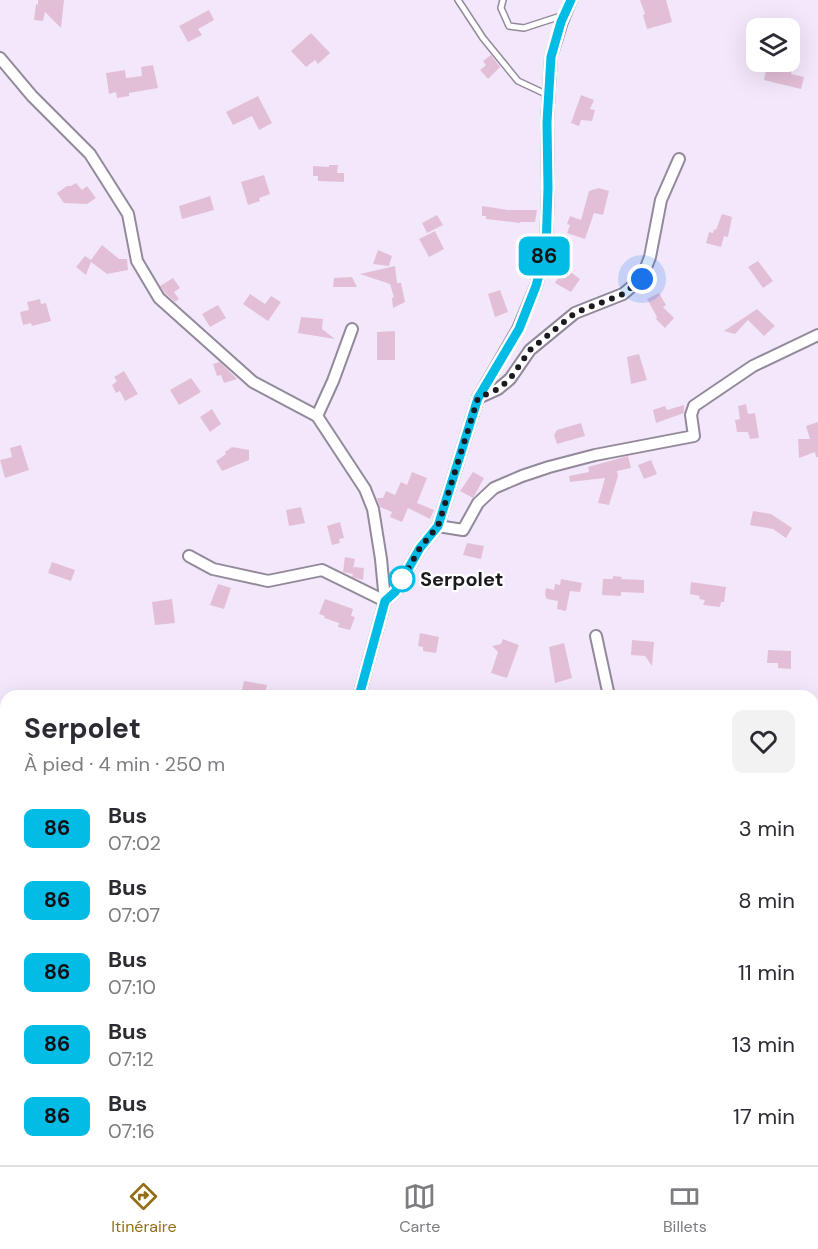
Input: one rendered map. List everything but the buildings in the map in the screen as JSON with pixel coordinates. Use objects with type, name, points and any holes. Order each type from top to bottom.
[{"type":"street","points":[[385,601],[395,592],[420,548],[438,526],[478,398],[519,329],[536,286],[546,249],[548,95],[551,57],[571,0]]},
{"type":"street","points":[[0,58],[32,96],[90,154],[128,214],[137,261],[159,298],[253,382],[317,416],[365,489],[373,509],[385,601],[361,690]]},
{"type":"street","points":[[478,398],[498,389],[510,379],[530,350],[575,313],[623,294],[642,279],[650,257],[661,200],[679,159]]},
{"type":"street","points":[[317,416],[352,329]]},
{"type":"street","points":[[438,526],[463,530],[478,503],[494,488],[522,476],[596,455],[694,436],[691,415],[694,406],[753,366],[818,335]]},
{"type":"street","points":[[189,556],[213,569],[268,581],[322,570],[385,601]]},
{"type":"street","points":[[596,636],[608,690]]},
{"type":"lane","points":[[458,0],[483,39],[518,81],[548,95]]},
{"type":"lane","points":[[503,0],[501,8],[509,26],[524,28],[565,15]]},
{"type":"bus line","name":"86","points":[[361,690],[385,601],[395,592],[420,548],[438,526],[478,398],[519,329],[536,286],[546,249],[547,122],[551,57],[561,22],[571,0]]},
{"type":"place","name":"Serpolet","points":[[402,579]]},
{"type":"route","points":[[402,579],[400,583],[420,548],[438,526],[478,398],[498,389],[510,379],[530,350],[575,313],[623,294],[642,279]]}]
